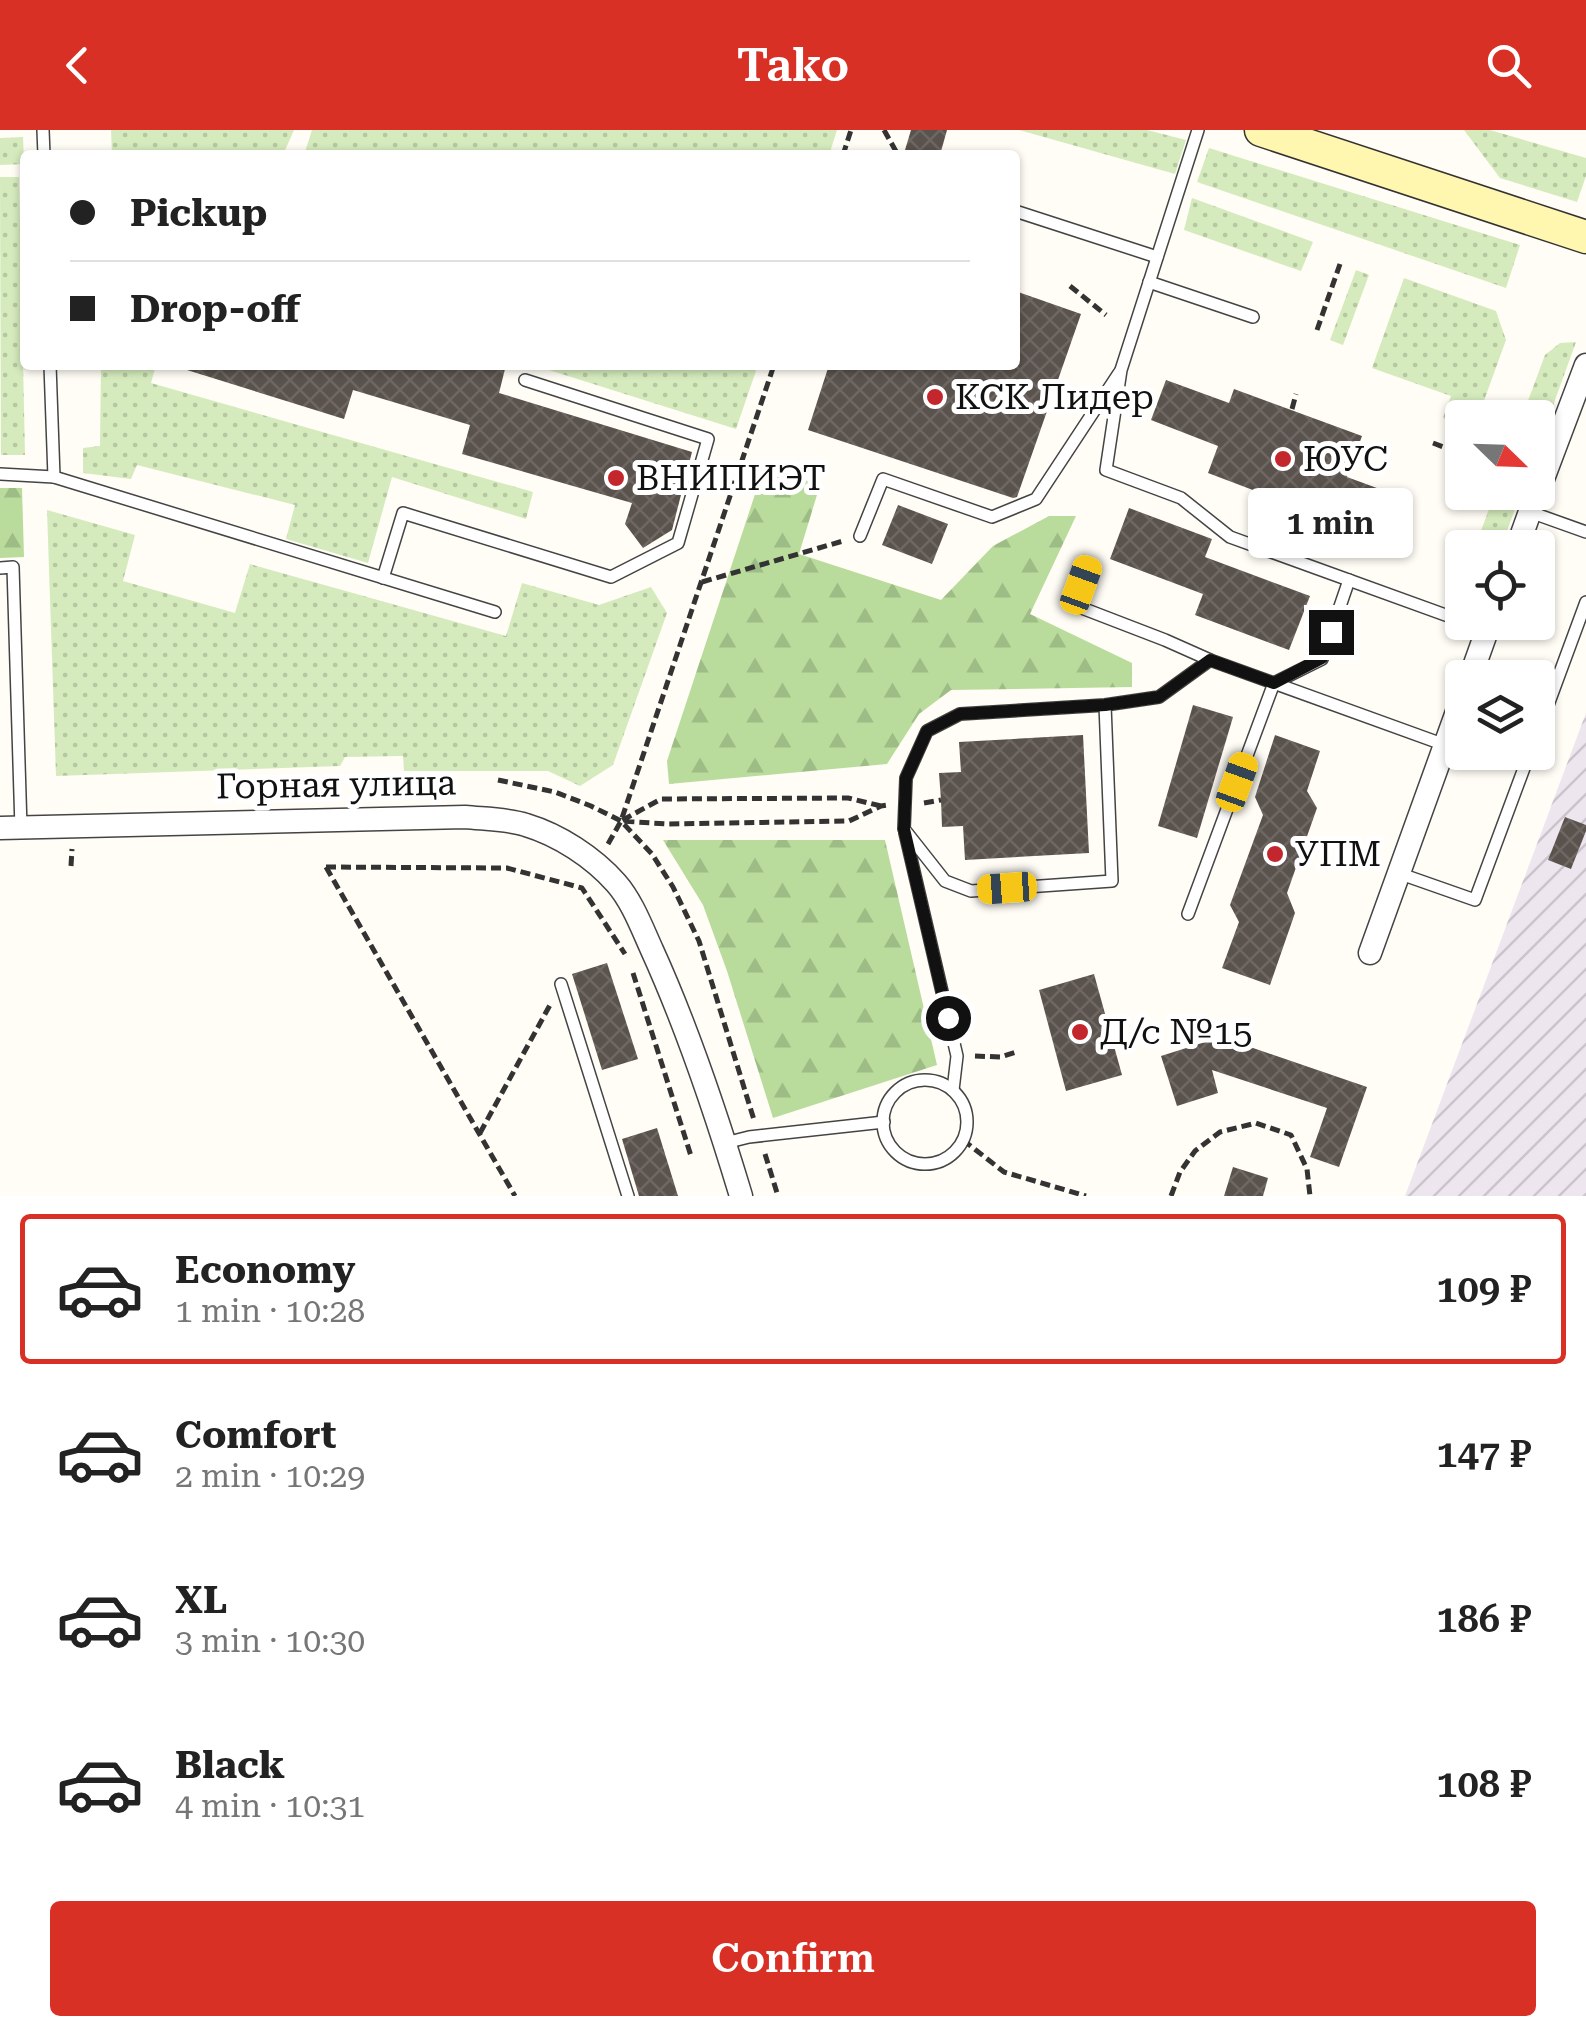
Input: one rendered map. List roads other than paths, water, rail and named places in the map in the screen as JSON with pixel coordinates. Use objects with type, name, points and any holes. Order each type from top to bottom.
[{"type":"street","points":[[1260,130],[1586,237]]},
{"type":"street","points":[[1555,446],[1586,365]]},
{"type":"street","points":[[1370,953],[1445,745]]},
{"type":"street","name":"Горная улица","points":[[10,828],[465,817],[524,823],[554,836],[617,884],[636,915],[666,982],[741,1196]]},
{"type":"lane","points":[[1198,130],[1121,370],[1106,470],[1181,498],[1230,537],[1445,613]]},
{"type":"lane","points":[[1020,213],[1157,256]]},
{"type":"lane","points":[[1149,282],[1253,317]]},
{"type":"lane","points":[[50,370],[54,477]]},
{"type":"lane","points":[[860,536],[882,479],[992,517],[1036,499],[1121,370]]},
{"type":"lane","points":[[382,578],[403,514],[611,578],[678,543],[708,439],[525,380]]},
{"type":"lane","points":[[0,474],[54,477],[495,612]]},
{"type":"lane","points":[[1552,510],[1586,532]]},
{"type":"lane","points":[[1089,565],[1074,605],[1210,660],[1445,745]]},
{"type":"lane","points":[[0,568],[12,568],[10,828]]},
{"type":"lane","points":[[1188,914],[1274,683],[1322,658],[1349,580]]},
{"type":"lane","points":[[1555,686],[1586,602]]},
{"type":"lane","points":[[953,1090],[957,1056],[904,829],[906,778],[927,731],[960,714],[1105,705],[1159,697],[1210,660]]},
{"type":"lane","points":[[904,829],[945,881],[971,891],[1112,881],[1105,705]]},
{"type":"lane","points":[[1398,873],[1475,900],[1523,770]]},
{"type":"lane","points":[[561,984],[628,1196]]},
{"type":"lane","points":[[914,1081],[941,1083],[953,1090],[962,1100],[967,1127],[955,1152],[930,1163],[916,1162],[893,1148],[884,1122],[892,1096],[914,1081]]},
{"type":"lane","points":[[725,1143],[884,1122]]},
{"type":"place","name":"КСК Лидер","points":[[935,397]]},
{"type":"place","name":"ЮУС","points":[[1283,459]]},
{"type":"place","name":"ВНИПИЭТ","points":[[616,478]]},
{"type":"place","name":"УПМ","points":[[1275,854]]},
{"type":"place","name":"Д/с №15","points":[[1080,1032]]}]
